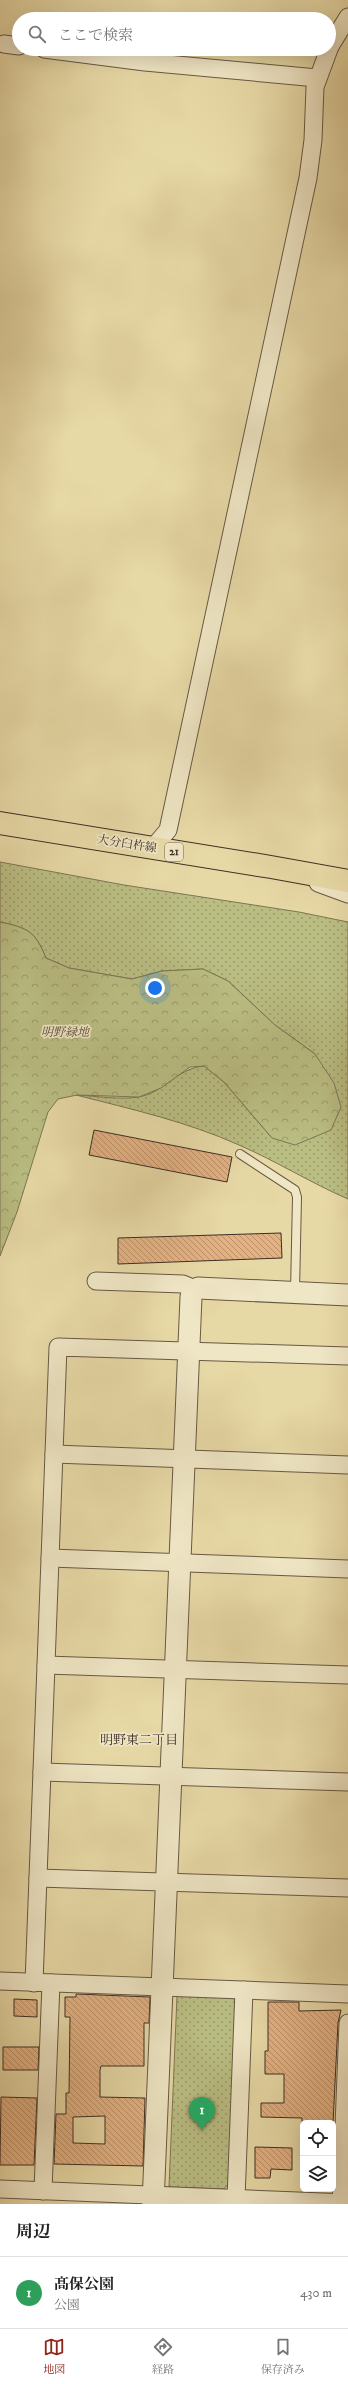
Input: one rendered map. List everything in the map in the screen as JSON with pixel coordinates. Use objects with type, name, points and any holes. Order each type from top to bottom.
[{"type":"main road","name":"大分臼杵線","points":[[0,823],[152,849],[271,867],[348,882]]},
{"type":"street","points":[[336,41],[348,17]]},
{"type":"street","points":[[98,56],[145,62],[317,78]]},
{"type":"street","points":[[152,849],[168,830],[307,186],[313,140],[317,78],[328,56]]},
{"type":"street","points":[[271,867],[348,894]]},
{"type":"street","points":[[96,1281],[183,1284],[195,1289],[348,1295]]},
{"type":"street","points":[[154,2200],[191,1297],[195,1289]]},
{"type":"street","points":[[43,2191],[43,1983],[38,1878],[58,1347],[348,1356]]},
{"type":"street","points":[[54,1454],[348,1465]]},
{"type":"street","points":[[50,1558],[348,1569]]},
{"type":"street","points":[[46,1665],[348,1675]]},
{"type":"street","points":[[42,1772],[348,1782]]},
{"type":"street","points":[[38,1878],[348,1888]]},
{"type":"street","points":[[0,1981],[348,1994]]},
{"type":"street","points":[[228,2200],[244,1990]]},
{"type":"street","points":[[0,2189],[154,2200],[343,2203],[348,2023]]},
{"type":"lane","points":[[240,1154],[295,1190],[297,1197],[295,1292]]},
{"type":"green space","points":[[0,862],[124,885],[299,912],[348,922],[348,1199],[253,1151],[200,1129],[118,1105],[76,1095],[131,1098],[147,1095],[186,1071],[204,1066],[224,1082],[272,1138],[315,1054],[275,1025],[228,981],[203,969],[162,971],[132,979],[69,968],[46,958],[38,942],[29,932],[17,926],[0,922]]},
{"type":"green space","name":"明野緑地","points":[[0,922],[17,926],[29,932],[38,942],[46,958],[69,968],[132,979],[162,971],[203,969],[228,981],[275,1025],[315,1054],[334,1083],[341,1107],[331,1130],[295,1145],[272,1138],[224,1082],[204,1066],[190,1067],[161,1088],[139,1097],[77,1095],[58,1099],[48,1112],[17,1212],[0,1256]]},
{"type":"green space","points":[[177,1996],[233,1997],[237,2006],[230,2182],[224,2189],[169,2187]]},
{"type":"building","points":[[94,1130],[232,1157],[227,1182],[89,1155]]},
{"type":"building","points":[[281,1233],[282,1258],[118,1264],[118,1238]]},
{"type":"building","points":[[76,1994],[150,1997],[149,2023],[144,2023],[144,2066],[101,2066],[100,2070],[100,2097],[145,2098],[143,2166],[54,2164],[56,2114],[66,2114],[66,2093],[69,2093],[70,2017],[65,2017],[65,1997],[76,1997]],"holes":[[[105,2116],[105,2144],[73,2143],[73,2117]]]},
{"type":"building","points":[[14,1999],[37,2000],[37,2017],[14,2016]]},
{"type":"building","points":[[268,2002],[299,2002],[299,2011],[341,2010],[338,2023],[333,2120],[302,2120],[302,2118],[261,2117],[261,2103],[284,2103],[284,2074],[265,2074],[265,2051],[268,2051]]},
{"type":"building","points":[[3,2047],[39,2047],[38,2070],[3,2070]]},
{"type":"building","points":[[1,2097],[37,2098],[34,2165],[0,2165]]},
{"type":"building","points":[[255,2147],[292,2148],[292,2170],[271,2169],[270,2178],[255,2178]]},
{"type":"place","name":"髙保公園","points":[[202,2130]]},
{"type":"district","name":"明野東二丁目","points":[[139,1740]]}]
